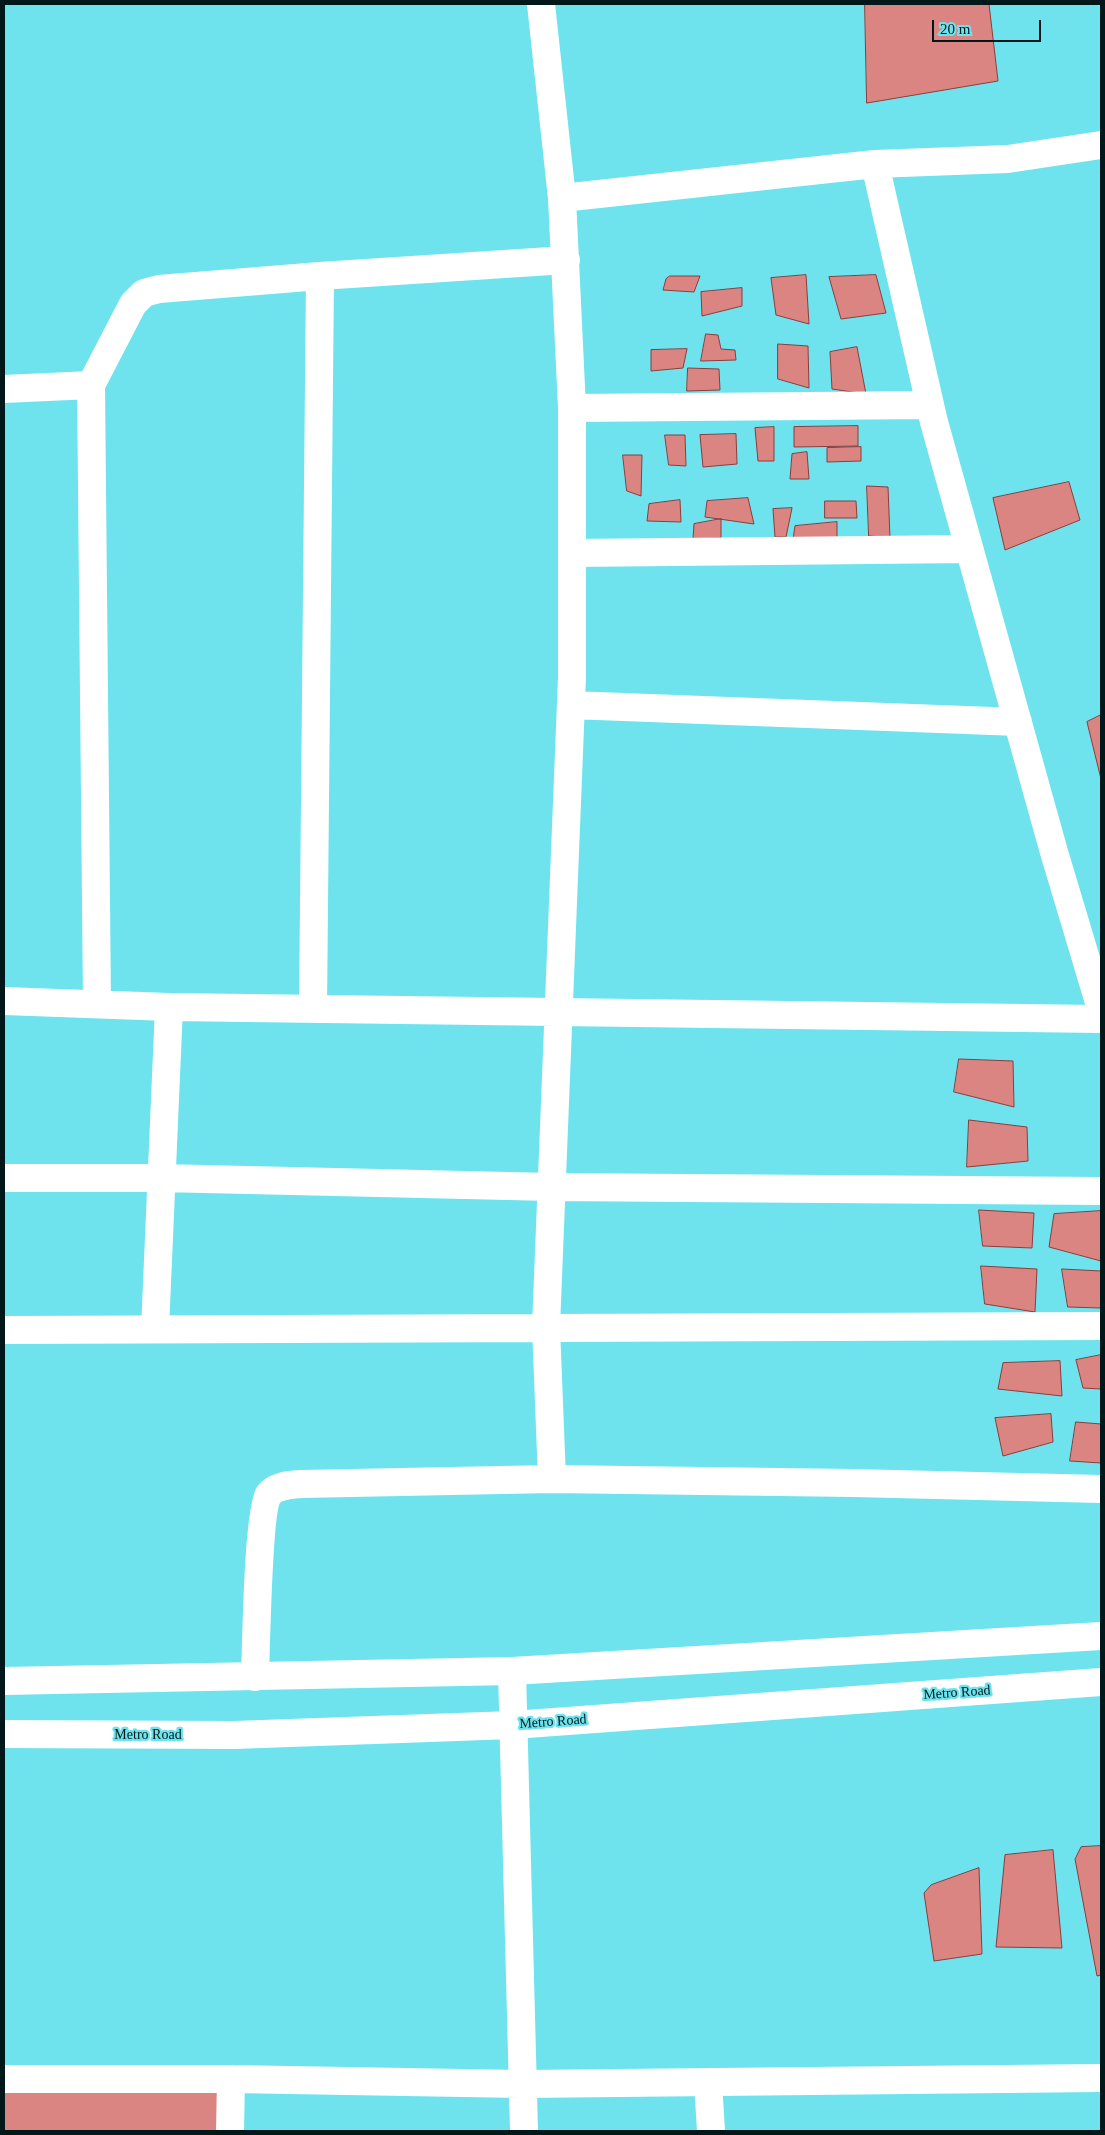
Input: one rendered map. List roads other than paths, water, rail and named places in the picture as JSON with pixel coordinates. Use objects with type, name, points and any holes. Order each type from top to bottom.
[{"type":"street","points":[[541,4],[562,198],[572,408],[571,705],[546,1327],[552,1479]]},
{"type":"street","points":[[562,198],[875,164],[1008,159],[1101,144]]},
{"type":"street","points":[[875,164],[930,405],[969,549],[1101,1009]]},
{"type":"street","points":[[97,1003],[91,385],[133,304],[144,293],[160,289],[320,276],[566,260]]},
{"type":"street","points":[[313,1008],[320,276]]},
{"type":"street","points":[[4,389],[91,385]]},
{"type":"street","points":[[572,408],[930,405]]},
{"type":"street","points":[[572,553],[969,549]]},
{"type":"street","points":[[571,705],[1018,722]]},
{"type":"street","points":[[4,1002],[97,1003],[169,1007],[1101,1019]]},
{"type":"street","points":[[155,1329],[169,1007]]},
{"type":"street","points":[[4,1178],[161,1178],[552,1188],[1101,1191]]},
{"type":"street","points":[[4,1330],[1101,1326]]},
{"type":"street","points":[[255,1677],[265,1503],[272,1492],[283,1486],[301,1484],[552,1479],[854,1483],[1101,1489]]},
{"type":"street","points":[[4,1681],[512,1671],[1101,1636]]},
{"type":"street","points":[[512,1671],[524,2131]]},
{"type":"street","name":"Metro Road","points":[[4,1734],[234,1735],[513,1725],[1101,1682]]},
{"type":"street","points":[[4,2079],[230,2079],[522,2084],[1101,2078]]},
{"type":"street","points":[[230,2079],[230,2131]]},
{"type":"street","points":[[708,2082],[711,2131]]}]
